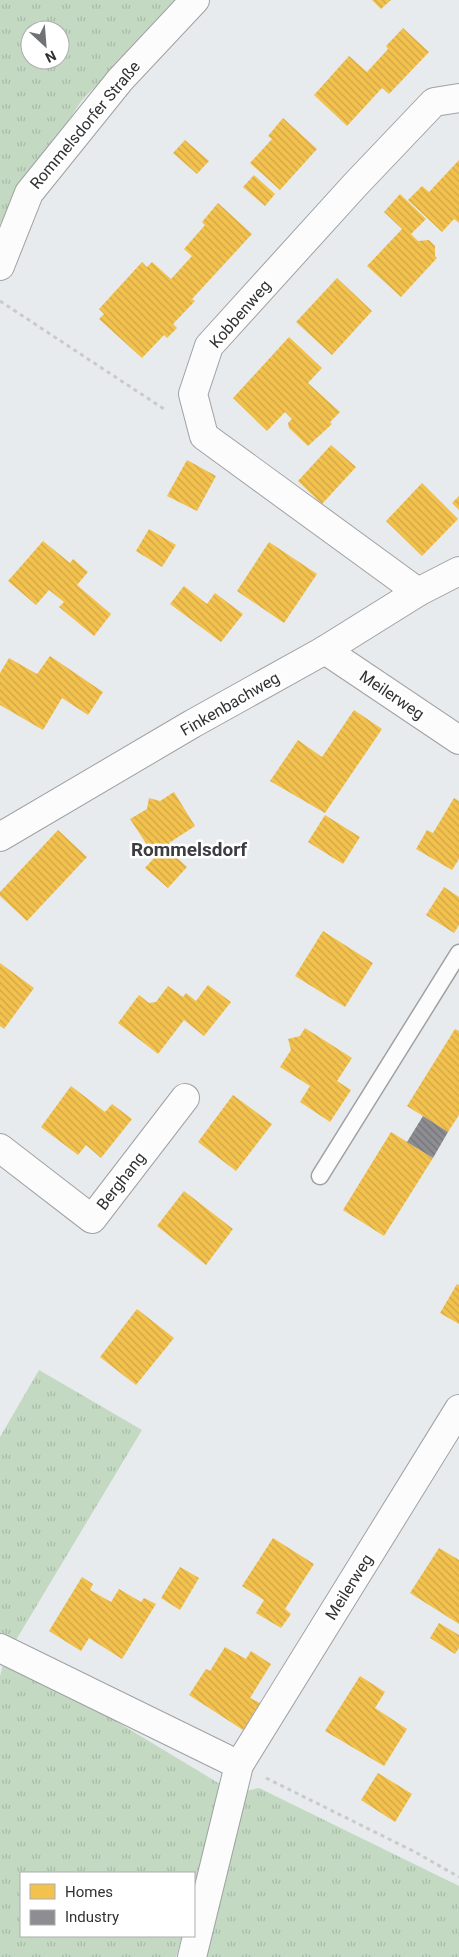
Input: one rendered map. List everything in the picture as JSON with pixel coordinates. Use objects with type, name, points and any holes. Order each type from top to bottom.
[{"type":"street","name":"Rommelsdorfer Straße","points":[[0,266],[29,193],[120,80],[195,0]]},
{"type":"street","name":"Kobbenweg","points":[[204,436],[193,394],[209,346],[434,102],[459,98]]},
{"type":"street","points":[[204,436],[418,592]]},
{"type":"street","name":"Finkenbachweg","points":[[0,837],[192,724],[325,650],[418,592],[459,571]]},
{"type":"street","name":"Meilerweg","points":[[325,650],[459,740]]},
{"type":"street","name":"Berghang","points":[[0,1148],[92,1219],[185,1098]]},
{"type":"street","name":"Meilerweg","points":[[192,1957],[239,1765],[459,1409]]},
{"type":"street","points":[[0,1648],[239,1765]]},
{"type":"lane","points":[[320,1176],[459,953]]},
{"type":"path","points":[[0,301],[204,436]]},
{"type":"path","points":[[239,1765],[415,1852],[459,1877]]},
{"type":"green space","points":[[0,0],[180,0],[82,100],[0,224]]},
{"type":"green space","points":[[39,1370],[142,1430],[13,1645],[0,1638],[0,1437]]},
{"type":"green space","points":[[5,1657],[220,1784],[195,1884],[195,1872],[20,1872],[20,1937],[182,1937],[176,1957],[0,1957],[0,1676]]},
{"type":"green space","points":[[259,1788],[459,1886],[459,1957],[204,1957],[240,1792]]},
{"type":"building: Homes","points":[[372,0],[391,0],[381,9]]},
{"type":"building: Homes","points":[[403,28],[429,52],[389,94],[382,88],[347,126],[314,95],[349,56],[367,72],[388,49],[386,46]]},
{"type":"building: Homes","points":[[283,118],[317,149],[280,190],[250,163],[272,139],[268,136]]},
{"type":"building: Homes","points":[[185,140],[209,161],[197,174],[173,153]]},
{"type":"building: Homes","points":[[459,160],[459,223],[454,219],[442,232],[408,200],[422,186],[429,192]]},
{"type":"building: Homes","points":[[254,175],[275,194],[265,206],[243,187]]},
{"type":"building: Homes","points":[[400,194],[426,219],[411,234],[418,241],[429,240],[435,246],[435,256],[437,258],[401,297],[367,266],[402,229],[384,212]]},
{"type":"building: Homes","points":[[218,203],[252,234],[192,299],[195,301],[173,324],[177,328],[167,338],[164,335],[142,358],[99,319],[104,314],[99,309],[142,262],[147,267],[152,262],[171,279],[192,256],[184,249],[205,225],[202,222]]},
{"type":"building: Homes","points":[[337,278],[372,311],[332,355],[296,322]]},
{"type":"building: Homes","points":[[289,337],[322,368],[308,383],[340,412],[330,422],[332,424],[308,446],[289,428],[288,423],[292,419],[285,412],[267,431],[233,398]]},
{"type":"building: Homes","points":[[331,445],[356,467],[322,504],[298,481]]},
{"type":"building: Homes","points":[[187,460],[216,476],[197,511],[167,496]]},
{"type":"building: Homes","points":[[422,483],[458,519],[422,556],[386,521]]},
{"type":"building: Homes","points":[[459,496],[459,510],[452,503]]},
{"type":"building: Homes","points":[[149,529],[176,545],[162,567],[136,551]]},
{"type":"building: Homes","points":[[43,541],[70,563],[73,559],[88,572],[77,585],[111,614],[94,636],[59,607],[64,602],[49,590],[36,605],[8,581]]},
{"type":"building: Homes","points":[[269,542],[317,574],[284,623],[237,591]]},
{"type":"building: Homes","points":[[184,586],[207,604],[215,593],[243,614],[221,642],[170,604]]},
{"type":"building: Homes","points":[[50,656],[103,692],[88,715],[62,698],[43,730],[0,705],[0,673],[9,658],[37,674]]},
{"type":"building: Homes","points":[[354,710],[382,729],[325,813],[270,781],[298,740],[322,757]]},
{"type":"building: Homes","points":[[174,792],[195,826],[169,843],[175,853],[173,854],[187,867],[168,888],[145,868],[155,857],[130,819],[147,809],[149,798],[160,801]]},
{"type":"building: Homes","points":[[454,798],[459,801],[459,859],[452,870],[416,849],[427,830],[433,833]]},
{"type":"building: Homes","points":[[325,815],[360,837],[343,864],[308,842]]},
{"type":"building: Homes","points":[[58,830],[87,857],[27,921],[0,896],[0,892]]},
{"type":"building: Homes","points":[[444,887],[459,897],[459,925],[454,933],[426,915]]},
{"type":"building: Homes","points":[[323,931],[373,963],[345,1007],[295,976]]},
{"type":"building: Homes","points":[[0,963],[34,988],[4,1029],[0,1026]]},
{"type":"building: Homes","points":[[208,985],[231,1002],[204,1036],[184,1020],[158,1054],[118,1023],[139,995],[149,1003],[156,1002],[168,986],[183,997],[186,993],[196,1001]]},
{"type":"building: Homes","points":[[305,1028],[352,1058],[337,1081],[351,1090],[330,1122],[300,1102],[310,1086],[280,1067],[291,1050],[288,1039],[300,1036]]},
{"type":"building: Homes","points":[[455,1029],[459,1031],[459,1115],[448,1132],[407,1106]]},
{"type":"building: Homes","points":[[71,1086],[105,1112],[112,1104],[132,1119],[101,1158],[86,1145],[78,1155],[41,1127]]},
{"type":"building: Homes","points":[[233,1095],[272,1124],[236,1171],[198,1142]]},
{"type":"building: Homes","points":[[391,1132],[433,1158],[384,1236],[343,1210]]},
{"type":"building: Homes","points":[[184,1191],[233,1229],[206,1265],[157,1226]]},
{"type":"building: Homes","points":[[457,1284],[459,1285],[459,1324],[440,1313]]},
{"type":"building: Homes","points":[[137,1309],[174,1338],[136,1385],[100,1357]]},
{"type":"building: Homes","points":[[273,1538],[314,1564],[285,1609],[291,1614],[281,1628],[256,1613],[264,1600],[242,1586]]},
{"type":"building: Homes","points":[[439,1548],[459,1560],[459,1624],[410,1593]]},
{"type":"building: Homes","points":[[180,1567],[199,1578],[180,1610],[161,1598]]},
{"type":"building: Homes","points":[[82,1577],[93,1584],[90,1590],[111,1602],[119,1589],[141,1602],[144,1598],[156,1604],[122,1659],[89,1638],[81,1651],[49,1631]]},
{"type":"building: Homes","points":[[439,1623],[459,1635],[459,1648],[455,1654],[430,1638]]},
{"type":"building: Homes","points":[[225,1647],[246,1659],[251,1651],[271,1664],[250,1698],[260,1703],[243,1730],[189,1695],[206,1669],[210,1671]]},
{"type":"building: Homes","points":[[360,1676],[385,1692],[375,1708],[407,1729],[384,1766],[325,1731]]},
{"type":"building: Homes","points":[[378,1773],[412,1794],[395,1822],[361,1800]]},
{"type":"building: Industry","points":[[423,1116],[448,1132],[433,1158],[407,1142]]},
{"type":"district","name":"Rommelsdorf","points":[[189,849]]}]
